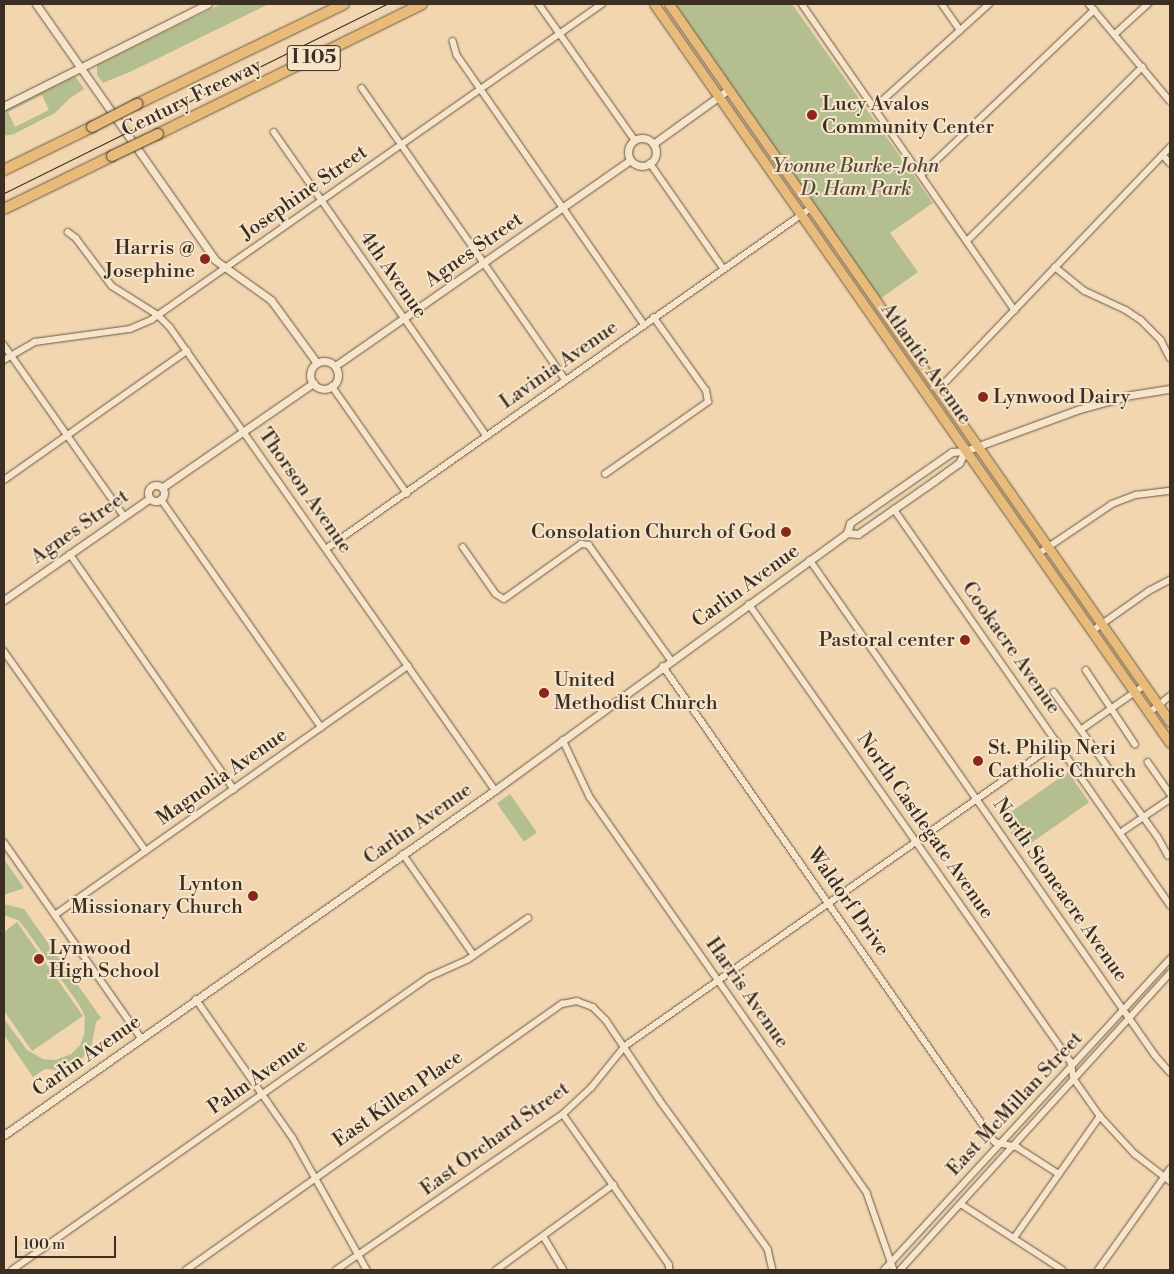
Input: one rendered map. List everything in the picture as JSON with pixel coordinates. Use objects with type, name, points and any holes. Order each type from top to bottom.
[{"type":"highway","name":"Century Freeway","points":[[4,170],[344,4]]},
{"type":"highway","name":"Century Freeway","points":[[4,209],[422,4]]},
{"type":"main road","name":"Atlantic Avenue","points":[[654,4],[1170,743]]},
{"type":"main road","name":"Atlantic Avenue","points":[[669,4],[978,444],[1170,722]]},
{"type":"street","points":[[38,4],[215,260],[227,267],[275,305],[317,363]]},
{"type":"street","points":[[4,106],[208,4]]},
{"type":"street","points":[[539,4],[635,140]]},
{"type":"street","name":"Josephine Street","points":[[4,360],[35,342],[130,329],[158,315],[602,4]]},
{"type":"street","points":[[802,4],[1014,310]]},
{"type":"street","points":[[942,4],[960,30]]},
{"type":"street","points":[[874,108],[989,4]]},
{"type":"street","points":[[1089,4],[1170,101]]},
{"type":"street","points":[[1114,34],[1148,4]]},
{"type":"street","points":[[921,175],[1094,10]]},
{"type":"street","points":[[453,42],[457,55],[645,324]]},
{"type":"street","points":[[967,241],[1142,67]]},
{"type":"street","points":[[362,88],[566,380]]},
{"type":"street","points":[[653,144],[728,90]]},
{"type":"street","name":"4th Avenue","points":[[274,132],[487,436]]},
{"type":"street","points":[[643,138],[653,144],[656,155],[650,163],[640,166],[630,160],[629,147],[635,140],[643,138]]},
{"type":"street","points":[[939,389],[1170,147]]},
{"type":"street","points":[[1163,155],[1170,163]]},
{"type":"street","name":"Agnes Street","points":[[335,366],[630,160]]},
{"type":"street","points":[[650,163],[724,269]]},
{"type":"street","name":"Lavinia Avenue","points":[[326,549],[811,208]]},
{"type":"street","name":"Thorson Avenue","points":[[68,232],[81,245],[112,286],[158,315],[187,351],[495,790]]},
{"type":"street","points":[[1055,267],[1080,288],[1126,310],[1141,320],[1161,340],[1170,358]]},
{"type":"street","points":[[605,474],[704,406],[709,400],[706,391],[654,318]]},
{"type":"street","points":[[4,345],[124,516]]},
{"type":"street","points":[[4,480],[187,351]]},
{"type":"street","points":[[325,361],[335,366],[338,379],[332,386],[320,388],[313,382],[310,374],[317,363],[325,361]]},
{"type":"street","points":[[163,487],[313,382]]},
{"type":"street","points":[[332,386],[407,493]]},
{"type":"street","name":"Carlin Avenue","points":[[4,1134],[495,790],[847,533],[850,523],[952,452],[965,451],[978,444],[1080,409],[1131,396],[1170,389]]},
{"type":"street","name":"Carlin Avenue","points":[[847,533],[858,534],[894,509],[959,463],[965,451]]},
{"type":"street","points":[[156,484],[163,487],[165,494],[161,499],[156,501],[150,498],[148,491],[151,486],[156,484]]},
{"type":"street","points":[[1038,554],[1112,504],[1136,496],[1170,491]]},
{"type":"street","name":"Agnes Street","points":[[4,600],[150,498]]},
{"type":"street","points":[[161,499],[322,727]]},
{"type":"street","name":"Cookacre Avenue","points":[[894,509],[1170,905]]},
{"type":"street","points":[[464,547],[496,594],[502,599],[507,598],[581,544],[586,543],[596,552],[671,660]]},
{"type":"street","points":[[70,554],[234,789]]},
{"type":"street","name":"North Stoneacre Avenue","points":[[810,560],[1155,1055],[1170,1072]]},
{"type":"street","points":[[1092,631],[1149,591],[1170,580]]},
{"type":"street","name":"North Castlegate Avenue","points":[[749,604],[1071,1062],[1072,1067]]},
{"type":"street","points":[[4,651],[146,851]]},
{"type":"street","name":"Magnolia Avenue","points":[[55,915],[408,666]]},
{"type":"street","name":"Waldorf Drive","points":[[663,666],[996,1142],[1000,1144]]},
{"type":"street","points":[[1086,670],[1135,744]]},
{"type":"street","points":[[1082,730],[1145,685]]},
{"type":"street","points":[[1054,692],[1144,817],[1168,855]]},
{"type":"street","points":[[1149,713],[1170,696]]},
{"type":"street","name":"Harris Avenue","points":[[563,740],[590,796],[866,1192],[894,1270]]},
{"type":"street","name":"East Orchard Street","points":[[336,1270],[563,1114],[591,1088],[625,1046],[1057,743]]},
{"type":"street","points":[[1148,762],[1170,794]]},
{"type":"street","points":[[1120,833],[1170,799]]},
{"type":"street","points":[[4,842],[141,1038]]},
{"type":"street","points":[[403,854],[474,955]]},
{"type":"street","name":"Palm Avenue","points":[[12,1270],[429,977],[474,955],[528,918]]},
{"type":"street","name":"East McMillan Street","points":[[884,1270],[1170,959]]},
{"type":"street","name":"East McMillan Street","points":[[900,1270],[1170,973]]},
{"type":"street","points":[[196,1000],[293,1138],[360,1254],[367,1270]]},
{"type":"street","name":"East Killen Place","points":[[186,1270],[562,1004],[577,1001],[594,1007],[625,1046],[660,1099],[768,1249],[772,1270]]},
{"type":"street","points":[[1072,1067],[1074,1079],[1100,1116],[1135,1154],[1167,1179]]},
{"type":"street","points":[[563,1114],[669,1264],[670,1270]]},
{"type":"street","points":[[1014,1238],[1100,1116]]},
{"type":"street","points":[[1000,1144],[1013,1146],[1059,1174]]},
{"type":"street","points":[[1098,1270],[1167,1179],[1170,1168]]},
{"type":"street","points":[[496,1270],[544,1237],[613,1185]]},
{"type":"street","points":[[961,1204],[1063,1270]]},
{"type":"street","points":[[544,1237],[564,1270]]},
{"type":"green space","points":[[221,4],[269,4],[132,71],[103,83],[97,75],[97,65]]},
{"type":"green space","name":"Yvonne Burke-John D. Ham Park","points":[[675,4],[792,4],[933,203],[890,233],[918,272],[880,299]]},
{"type":"green space","points":[[75,76],[84,89],[69,99],[55,113],[14,134],[4,136],[4,111]],"holes":[[[42,95],[49,110],[15,127],[8,112]]]},
{"type":"green space","points":[[1068,772],[1089,802],[1022,849],[1001,819]]},
{"type":"green space","points":[[510,794],[537,833],[524,842],[497,803]]},
{"type":"green space","points":[[4,859],[24,888],[4,895]]},
{"type":"green space","points":[[4,904],[24,909],[101,1018],[96,1022],[92,1044],[83,1057],[70,1066],[56,1070],[45,1069],[33,1077],[4,1035],[4,1019],[27,1050],[43,1059],[55,1060],[71,1054],[80,1045],[84,1035],[85,1017],[80,1006],[25,928],[18,920],[4,915]]},
{"type":"green space","points":[[17,922],[83,1016],[32,1051],[4,1011],[4,932]]},
{"type":"tram line","points":[[4,193],[386,4]]},
{"type":"place","name":"Lucy Avalos Community Center","points":[[812,115]]},
{"type":"place","name":"Harris @ Josephine","points":[[205,259]]},
{"type":"place","name":"Lynwood Dairy","points":[[983,397]]},
{"type":"place","name":"Consolation Church of God","points":[[786,532]]},
{"type":"place","name":"Pastoral center","points":[[965,640]]},
{"type":"place","name":"United Methodist Church","points":[[544,693]]},
{"type":"place","name":"St. Philip Neri Catholic Church","points":[[978,761]]},
{"type":"place","name":"Lynton Missionary Church","points":[[253,896]]},
{"type":"place","name":"Lynwood High School","points":[[39,959]]}]
